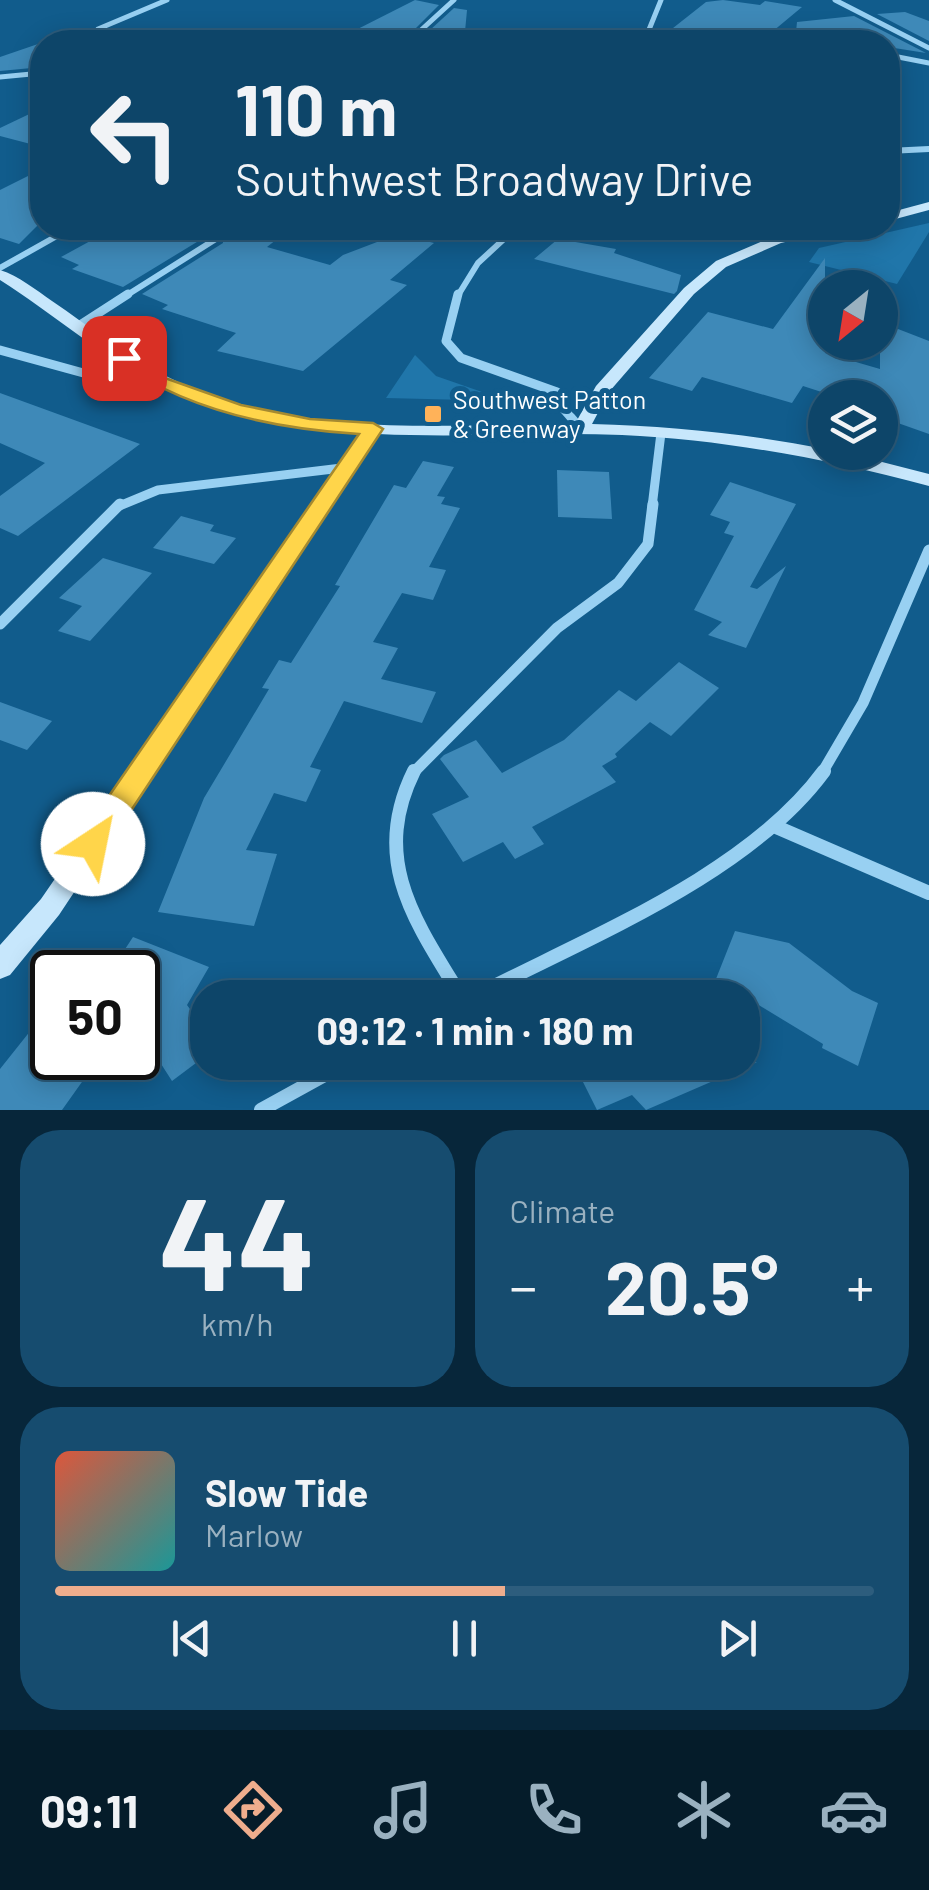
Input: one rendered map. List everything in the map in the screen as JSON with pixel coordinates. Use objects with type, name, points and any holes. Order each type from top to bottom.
[{"type":"street","points":[[99,30],[166,0]]},
{"type":"street","points":[[421,30],[454,0]]},
{"type":"street","points":[[649,30],[661,0]]},
{"type":"street","points":[[835,0],[894,30]]},
{"type":"street","points":[[900,33],[929,48]]},
{"type":"street","points":[[900,57],[929,62]]},
{"type":"street","points":[[0,78],[30,74]]},
{"type":"street","points":[[900,150],[929,148]]},
{"type":"street","points":[[900,214],[929,206]]},
{"type":"street","points":[[51,240],[0,271],[159,382]]},
{"type":"street","points":[[80,325],[216,240]]},
{"type":"street","points":[[499,240],[460,283],[446,341],[461,358],[557,392],[562,407],[582,429]]},
{"type":"street","points":[[582,429],[602,390],[690,291],[721,264],[777,240]]},
{"type":"street","points":[[0,350],[98,376],[159,382],[255,415],[373,429],[660,433],[788,447],[929,480]]},
{"type":"street","points":[[0,966],[50,907],[373,429]]},
{"type":"street","points":[[451,980],[421,931],[397,866],[394,820],[413,772],[442,738],[557,628],[618,584],[648,544],[660,433]]},
{"type":"street","points":[[0,624],[120,504],[158,490],[350,467]]},
{"type":"street","points":[[503,980],[692,878],[774,826],[818,779],[844,738],[929,550]]},
{"type":"street","points":[[774,826],[929,894]]},
{"type":"street","points":[[261,1110],[315,1080]]},
{"type":"shaded area","points":[[929,223],[929,232],[898,282],[898,270],[841,270],[809,262],[819,248],[854,240],[900,240],[900,230]]},
{"type":"shaded area","points":[[415,355],[436,376],[508,401],[386,398]]},
{"type":"building","points":[[415,0],[439,5],[414,30],[356,30]]},
{"type":"building","points":[[765,1],[802,7],[774,30],[671,30],[706,2],[760,5]]},
{"type":"building","points":[[454,8],[467,10],[465,30],[430,30]]},
{"type":"building","points":[[905,12],[929,21],[929,41],[877,14]]},
{"type":"building","points":[[854,16],[881,30],[796,30],[797,22]]},
{"type":"building","points":[[900,40],[926,53],[900,49]]},
{"type":"building","points":[[30,47],[30,68],[0,71],[0,57]]},
{"type":"building","points":[[30,114],[30,144],[0,136],[0,128]]},
{"type":"building","points":[[30,175],[30,233],[19,244],[0,238],[0,190]]},
{"type":"building","points":[[92,240],[200,240],[123,287],[72,269],[79,265],[61,257]]},
{"type":"building","points":[[276,240],[267,247],[330,265],[343,255],[382,240],[434,243],[390,280],[407,285],[303,371],[217,351],[236,333],[162,309],[168,305],[142,294],[223,243]]},
{"type":"building","points":[[557,240],[564,240],[616,249],[614,253],[681,275],[674,294],[534,259]]},
{"type":"building","points":[[808,281],[808,360],[849,360],[880,369],[880,360],[898,360],[898,329],[929,341],[929,434],[898,423],[898,380],[808,380],[808,388],[803,386],[792,403],[702,377],[692,391],[649,378],[708,312],[773,329]]},
{"type":"building","points":[[0,393],[140,444],[18,536],[0,528],[0,496],[45,463],[0,443]]},
{"type":"building","points":[[423,461],[454,467],[437,496],[445,497],[441,504],[460,508],[429,567],[446,570],[433,600],[402,593],[373,642],[398,648],[381,679],[436,692],[422,723],[344,701],[310,767],[321,770],[306,802],[274,793],[246,850],[277,854],[254,926],[158,912],[204,798],[269,689],[262,688],[279,660],[291,663],[340,586],[335,585],[394,485],[406,488]]},
{"type":"building","points":[[557,470],[609,472],[612,519],[558,517]]},
{"type":"building","points":[[730,482],[796,504],[750,587],[757,589],[786,566],[746,648],[708,635],[722,622],[694,610],[734,536],[724,533],[730,522],[710,515]]},
{"type":"building","points":[[181,516],[214,525],[210,531],[236,538],[214,564],[153,548]]},
{"type":"building","points":[[103,558],[152,573],[90,641],[58,631],[82,606],[59,598]]},
{"type":"building","points":[[679,662],[719,688],[671,736],[650,722],[615,754],[617,757],[602,766],[616,782],[532,827],[544,844],[515,859],[503,842],[463,862],[432,814],[469,797],[440,759],[444,755],[476,740],[502,773],[564,740],[619,690],[636,701]]},
{"type":"building","points":[[0,702],[52,721],[27,750],[0,740]]},
{"type":"building","points":[[735,931],[789,943],[852,991],[878,1003],[858,1066],[822,1048],[823,1044],[760,1006],[760,980],[716,980]]},
{"type":"building","points":[[133,937],[209,967],[201,980],[190,980],[190,1068],[172,1081],[160,1062],[160,950],[124,950]]},
{"type":"building","points":[[30,1031],[30,1080],[83,1080],[62,1110],[0,1110],[0,1069]]},
{"type":"building","points":[[582,1080],[715,1080],[646,1110],[632,1095],[597,1110]]},
{"type":"place","name":"Southwest Patton & Greenway","points":[[433,414]]},
{"type":"route","points":[[93,844],[373,429],[310,425],[236,410],[159,382],[124,358]]}]
